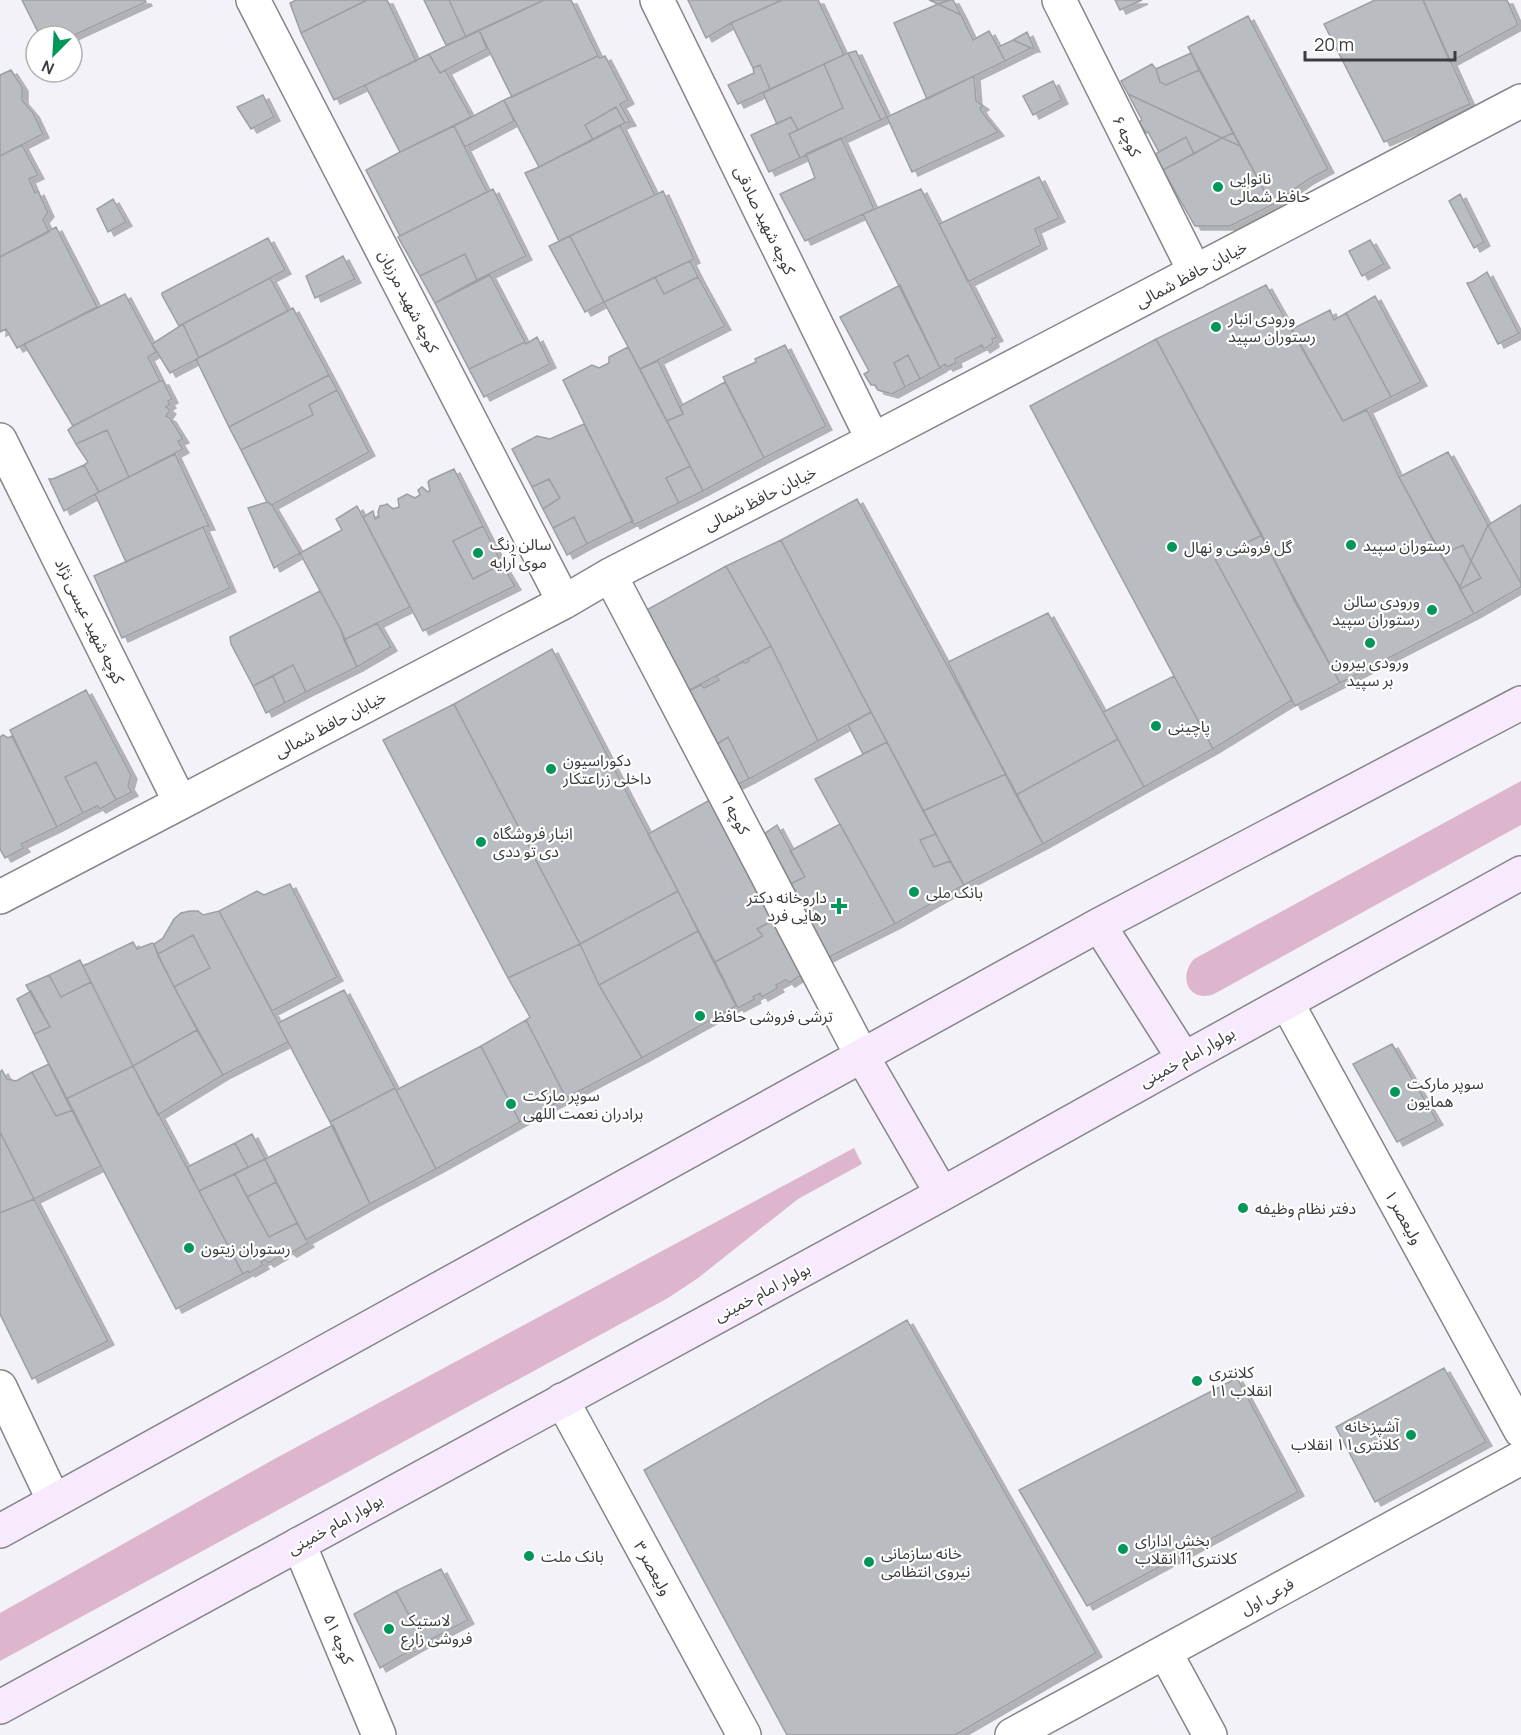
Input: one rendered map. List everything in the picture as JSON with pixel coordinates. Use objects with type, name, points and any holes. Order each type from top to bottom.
[{"type":"main road","points":[[0,1531],[1099,925],[1521,703]]},
{"type":"main road","name":"بولوار امام خمینی","points":[[0,1707],[942,1194],[1521,873]]},
{"type":"main road","points":[[1099,925],[1184,1059]]},
{"type":"main road","points":[[862,1056],[942,1194]]},
{"type":"street","name":"کوچه شهید مرزبان","points":[[253,0],[564,602]]},
{"type":"street","name":"کوچه شهید صادقی","points":[[657,0],[873,440]]},
{"type":"street","name":"کوچه ۶","points":[[1059,0],[1194,272]]},
{"type":"street","name":"خیابان حافظ شمالی","points":[[0,897],[564,602],[610,575],[1521,101]]},
{"type":"street","name":"کوچه شهید عیسی نژاد","points":[[0,440],[180,802]]},
{"type":"street","name":"کوچه 1","points":[[610,575],[862,1056]]},
{"type":"street","name":"ولیعصر ۱","points":[[1287,1003],[1521,1431]]},
{"type":"street","points":[[0,1387],[54,1501]]},
{"type":"street","name":"ولیعصر ۳","points":[[562,1400],[744,1735]]},
{"type":"street","name":"فرعی اول","points":[[1012,1735],[1521,1458]]},
{"type":"street","name":"کوچه ۵۱","points":[[299,1544],[379,1735]]},
{"type":"street","points":[[1165,1652],[1210,1735]]},
{"type":"shaded area","points":[[1521,781],[1521,825],[1214,994],[1198,995],[1189,987],[1187,974],[1194,959]]},
{"type":"shaded area","points":[[854,1148],[862,1164],[798,1199],[698,1278],[668,1298],[0,1661],[0,1613],[278,1457]]},
{"type":"building","points":[[22,0],[145,0],[146,2],[84,30],[84,24],[34,24]]},
{"type":"building","points":[[296,0],[367,0],[301,33],[290,3]]},
{"type":"building","points":[[367,0],[387,0],[416,61],[334,100],[301,33]]},
{"type":"building","points":[[424,0],[449,0],[466,37],[446,45]]},
{"type":"building","points":[[449,0],[544,0],[466,37]]},
{"type":"building","points":[[544,0],[571,0],[598,56],[512,97],[479,30]]},
{"type":"building","points":[[688,0],[782,0],[731,23],[706,38]]},
{"type":"building","points":[[782,0],[818,0],[844,55],[770,89],[760,65],[753,68],[731,23]]},
{"type":"building","points":[[929,0],[950,0],[938,4]]},
{"type":"building","points":[[953,0],[961,15],[938,4]]},
{"type":"building","points":[[1115,0],[1142,0],[1120,10]]},
{"type":"building","points":[[1375,0],[1423,0],[1470,104],[1384,142],[1324,24]]},
{"type":"building","points":[[1423,0],[1507,0],[1518,25],[1450,62]]},
{"type":"building","points":[[938,4],[961,15],[973,40],[989,31],[1005,61],[927,99],[894,23]]},
{"type":"building","points":[[1248,16],[1328,169],[1309,179],[1272,205],[1188,47]]},
{"type":"building","points":[[479,30],[487,49],[440,73],[429,54]]},
{"type":"building","points":[[1027,32],[1034,48],[1013,40]]},
{"type":"building","points":[[1013,40],[1031,48],[1005,61],[998,47]]},
{"type":"building","points":[[856,51],[887,117],[881,120],[848,53]]},
{"type":"building","points":[[848,53],[881,120],[800,158],[789,134],[843,108],[824,64]]},
{"type":"building","points":[[1191,53],[1199,70],[1166,85],[1160,82],[1156,69]]},
{"type":"building","points":[[429,54],[440,73],[445,70],[471,117],[400,152],[365,85]]},
{"type":"building","points":[[598,56],[600,58],[605,56],[628,100],[620,104],[630,122],[625,123],[616,107],[585,125],[593,140],[539,167],[504,100]]},
{"type":"building","points":[[824,64],[843,108],[798,130],[791,117],[777,124],[763,93]]},
{"type":"building","points":[[1152,64],[1160,82],[1166,85],[1199,70],[1233,133],[1222,138],[1128,94],[1121,81]]},
{"type":"building","points":[[760,65],[770,89],[738,104],[728,85],[754,73],[753,68]]},
{"type":"building","points":[[11,70],[22,87],[22,100],[33,113],[43,134],[0,156],[0,75]]},
{"type":"building","points":[[974,76],[976,101],[983,106],[980,108],[982,112],[998,132],[912,172],[887,117]]},
{"type":"building","points":[[1053,81],[1062,100],[1033,115],[1023,96]]},
{"type":"building","points":[[1128,94],[1222,138],[1194,154],[1186,137],[1159,152],[1148,132],[1146,133],[1139,122],[1142,120]]},
{"type":"building","points":[[263,95],[274,117],[251,129],[237,107]]},
{"type":"building","points":[[504,100],[514,121],[465,147],[454,126]]},
{"type":"building","points":[[616,107],[625,123],[593,140],[585,125]]},
{"type":"building","points":[[791,117],[798,130],[789,134],[800,158],[769,172],[751,135]]},
{"type":"building","points":[[620,125],[655,195],[559,241],[525,173]]},
{"type":"building","points":[[454,126],[487,192],[400,236],[366,170]]},
{"type":"building","points":[[1233,133],[1240,146],[1222,138]]},
{"type":"building","points":[[1186,137],[1194,154],[1163,170],[1155,154]]},
{"type":"building","points":[[841,138],[874,209],[805,241],[780,194],[815,178],[806,154]]},
{"type":"building","name":"نانوایی حافظ شمالی","points":[[1222,138],[1240,146],[1272,205],[1230,226],[1195,226],[1163,170]]},
{"type":"building","points":[[22,145],[38,175],[29,179],[35,193],[38,191],[48,213],[43,219],[49,232],[0,257],[0,156]]},
{"type":"building","points":[[1039,177],[1059,218],[1035,229],[1041,245],[968,282],[939,224]]},
{"type":"building","points":[[493,189],[526,256],[477,280],[465,254],[420,276],[398,237]]},
{"type":"building","points":[[921,189],[997,337],[992,339],[993,343],[984,349],[982,345],[955,359],[956,363],[947,367],[945,364],[940,368],[863,214]]},
{"type":"building","points":[[663,191],[694,259],[604,302],[570,236]]},
{"type":"building","points":[[1460,194],[1484,242],[1474,248],[1449,201]]},
{"type":"building","points":[[113,199],[126,222],[108,232],[97,209]]},
{"type":"building","points":[[56,227],[97,307],[17,348],[6,329],[0,332],[0,257]]},
{"type":"building","points":[[570,236],[604,302],[585,312],[549,246]]},
{"type":"building","points":[[268,238],[285,270],[179,326],[162,293]]},
{"type":"building","points":[[1370,240],[1384,264],[1362,276],[1349,251]]},
{"type":"building","points":[[465,254],[477,280],[435,303],[420,276]]},
{"type":"building","points":[[343,256],[355,279],[315,298],[306,276]]},
{"type":"building","points":[[690,261],[698,277],[664,294],[655,277]]},
{"type":"building","points":[[1487,272],[1520,333],[1498,344],[1467,283]]},
{"type":"building","points":[[490,275],[525,342],[469,369],[435,303]]},
{"type":"building","points":[[655,277],[664,294],[698,277],[725,326],[640,369],[604,302]]},
{"type":"building","points":[[270,278],[288,311],[199,358],[183,324]]},
{"type":"building","points":[[900,285],[940,368],[920,379],[908,355],[894,363],[905,387],[892,394],[878,390],[875,385],[871,385],[864,374],[869,371],[840,317]]},
{"type":"building","name":"رستوران سپید","points":[[1266,285],[1343,421],[1367,410],[1399,477],[1474,614],[1340,683],[1156,339]]},
{"type":"building","points":[[125,294],[156,352],[148,357],[160,381],[73,426],[24,344]]},
{"type":"building","points":[[1375,296],[1421,382],[1391,397],[1346,313]]},
{"type":"building","points":[[293,308],[329,375],[229,427],[196,359]]},
{"type":"building","points":[[1330,310],[1334,320],[1346,313],[1391,397],[1343,421],[1292,329]]},
{"type":"building","points":[[183,324],[199,358],[170,373],[152,344]]},
{"type":"building","points":[[537,337],[550,364],[484,397],[469,369]]},
{"type":"building","name":"گل فروشی و نهال","points":[[1156,339],[1262,535],[1215,559],[1292,700],[1213,749],[1030,406]]},
{"type":"building","points":[[785,345],[826,426],[764,458],[723,377],[756,362],[755,359]]},
{"type":"building","points":[[628,347],[703,491],[634,525],[563,380],[592,365],[599,368],[609,363],[609,357]]},
{"type":"building","points":[[908,355],[920,379],[905,387],[894,363]]},
{"type":"building","points":[[658,361],[683,414],[667,421],[640,369]]},
{"type":"building","points":[[329,375],[337,390],[309,405],[313,415],[241,450],[229,427]]},
{"type":"building","points":[[163,381],[172,399],[168,401],[170,404],[166,407],[170,410],[166,416],[170,418],[183,439],[178,441],[183,449],[129,477],[107,430],[76,444],[68,430],[73,426]]},
{"type":"building","points":[[725,382],[764,458],[703,491],[667,421],[683,414],[680,406]]},
{"type":"building","points":[[337,390],[369,452],[272,505],[267,502],[241,450],[313,415],[309,405]]},
{"type":"building","points":[[584,424],[633,521],[587,544],[574,517],[553,528],[543,509],[560,498],[549,479],[532,487],[512,449],[537,436],[550,439]]},
{"type":"building","points":[[107,430],[129,477],[99,492],[84,465],[88,462],[76,444]]},
{"type":"building","points":[[1448,452],[1488,525],[1471,561],[1463,545],[1441,555],[1399,477]]},
{"type":"building","points":[[175,454],[209,526],[126,562],[95,494]]},
{"type":"building","points":[[84,465],[99,492],[64,511],[49,479]]},
{"type":"building","points":[[690,466],[703,491],[679,503],[666,478]]},
{"type":"building","points":[[454,469],[483,526],[453,541],[473,579],[502,564],[515,586],[423,631],[363,517],[373,511],[375,519],[379,517],[380,506],[387,504],[393,509],[399,507],[398,499],[407,494],[415,498],[420,495],[418,490],[422,487],[430,491],[428,482],[430,480]]},
{"type":"building","points":[[549,479],[560,498],[543,509],[532,487]]},
{"type":"building","points":[[857,499],[1006,774],[923,811],[781,540]]},
{"type":"building","points":[[267,502],[272,505],[300,553],[274,568],[248,508]]},
{"type":"building","points":[[1521,505],[1521,583],[1488,525]]},
{"type":"building","points":[[357,506],[410,607],[344,640],[341,630],[300,553],[342,530],[336,519]]},
{"type":"building","points":[[574,517],[587,544],[567,555],[553,528]]},
{"type":"building","points":[[1488,525],[1521,583],[1521,587],[1474,614],[1460,589],[1481,578],[1471,561]]},
{"type":"building","name":"سالن رنگ موی آرایه","points":[[483,526],[502,564],[473,579],[453,541]]},
{"type":"building","points":[[203,527],[230,588],[122,638],[94,576]]},
{"type":"building","points":[[1262,535],[1296,604],[1340,683],[1295,706],[1215,559]]},
{"type":"building","points":[[781,540],[871,712],[818,741],[771,646],[726,566]]},
{"type":"building","points":[[1463,545],[1471,561],[1460,587],[1441,555]]},
{"type":"building","points":[[1471,561],[1481,578],[1460,589],[1460,587]]},
{"type":"building","points":[[726,566],[771,646],[688,691],[643,612]]},
{"type":"building","points":[[320,591],[341,630],[357,667],[306,692],[293,665],[253,686],[231,644],[230,637]]},
{"type":"building","points":[[1048,613],[1118,739],[1016,795],[948,662]]},
{"type":"building","points":[[377,623],[391,647],[357,667],[344,640]]},
{"type":"building","points":[[771,646],[818,741],[749,779],[728,737],[714,746],[688,691],[701,685],[704,688],[719,680],[716,676],[742,662],[749,661],[748,659]]},
{"type":"building","name":"دکوراسیون داخلی زراعتکار","points":[[552,649],[678,891],[580,944],[454,704]]},
{"type":"building","points":[[293,665],[306,692],[285,703],[273,676]]},
{"type":"building","points":[[273,676],[285,703],[266,713],[253,686]]},
{"type":"building","name":"پاچینی","points":[[1174,676],[1213,749],[1144,787],[1103,712]]},
{"type":"building","points":[[86,690],[131,775],[128,786],[132,792],[116,800],[96,762],[65,777],[83,813],[57,827],[10,730]]},
{"type":"building","name":"انبار فروشگاه دی تو ددی","points":[[454,704],[580,944],[508,978],[383,740]]},
{"type":"building","points":[[871,712],[887,742],[863,754],[848,725]]},
{"type":"building","points":[[3,735],[8,738],[12,736],[57,827],[21,844],[24,848],[5,858],[0,849],[0,737]]},
{"type":"building","points":[[728,737],[749,779],[735,786],[714,746]]},
{"type":"building","points":[[1118,739],[1144,787],[1043,844],[1016,795]]},
{"type":"building","points":[[887,742],[936,834],[920,840],[934,867],[950,861],[964,885],[895,924],[815,779]]},
{"type":"building","points":[[96,762],[116,800],[100,809],[97,806],[83,813],[65,777]]},
{"type":"building","points":[[1006,774],[1043,844],[964,885],[923,811]]},
{"type":"building","points":[[717,796],[779,917],[757,929],[763,936],[715,962],[648,834]]},
{"type":"building","name":"داروخانه دکتر رهایی فرد","points":[[840,824],[895,924],[823,960],[788,885],[805,877],[790,851]]},
{"type":"building","points":[[777,825],[805,877],[788,885],[761,836]]},
{"type":"building","points":[[936,834],[950,861],[934,867],[920,840]]},
{"type":"building","points":[[290,884],[337,977],[272,1011],[219,911],[257,891],[264,895]]},
{"type":"building","points":[[678,891],[698,931],[599,985],[580,944]]},
{"type":"building","points":[[198,911],[203,915],[219,911],[288,1042],[223,1075],[174,987],[210,968],[193,935],[158,954],[154,944],[163,938],[174,919],[181,913]]},
{"type":"building","points":[[779,917],[803,974],[789,983],[786,980],[776,985],[778,988],[762,997],[760,993],[753,997],[755,999],[738,1008],[715,962],[763,936],[757,929]]},
{"type":"building","points":[[698,931],[736,1006],[642,1058],[599,985]]},
{"type":"building","points":[[193,935],[210,968],[174,987],[158,954]]},
{"type":"building","points":[[133,942],[137,949],[154,944],[197,1030],[133,1066],[83,966]]},
{"type":"building","points":[[580,944],[599,985],[642,1058],[566,1098],[526,1020],[530,1017],[508,978]]},
{"type":"building","points":[[80,960],[91,982],[61,997],[49,975]]},
{"type":"building","points":[[49,975],[61,997],[91,982],[133,1066],[66,1099],[34,1034],[50,1027],[26,985]]},
{"type":"building","points":[[344,990],[395,1088],[330,1122],[278,1023]]},
{"type":"building","points":[[31,991],[50,1027],[34,1034],[17,999]]},
{"type":"building","points":[[526,1020],[566,1098],[520,1122],[481,1046]]},
{"type":"building","points":[[197,1030],[223,1075],[158,1115],[133,1066]]},
{"type":"building","name":"سوپر مارکت همایون","points":[[1392,1044],[1437,1121],[1397,1142],[1353,1064]]},
{"type":"building","points":[[481,1046],[520,1122],[436,1169],[396,1090]]},
{"type":"building","points":[[49,1064],[73,1110],[56,1116],[32,1072]]},
{"type":"building","points":[[133,1066],[243,1274],[176,1309],[66,1099]]},
{"type":"building","points":[[2,1070],[7,1079],[16,1081],[32,1072],[56,1116],[73,1110],[101,1166],[34,1199],[0,1132],[0,1072]]},
{"type":"building","points":[[395,1088],[436,1169],[370,1204],[330,1122]]},
{"type":"building","points":[[333,1125],[370,1204],[306,1240],[265,1159]]},
{"type":"building","points":[[0,1132],[34,1199],[0,1213]]},
{"type":"building","points":[[252,1134],[265,1159],[248,1167],[235,1143]]},
{"type":"building","points":[[235,1143],[248,1167],[199,1191],[187,1167]]},
{"type":"building","points":[[265,1159],[276,1182],[247,1197],[235,1174]]},
{"type":"building","points":[[235,1174],[269,1237],[297,1223],[308,1243],[291,1253],[287,1250],[281,1252],[282,1255],[268,1263],[265,1260],[261,1262],[263,1265],[243,1274],[199,1191]]},
{"type":"building","points":[[276,1182],[297,1223],[269,1237],[247,1197]]},
{"type":"building","points":[[34,1199],[108,1341],[32,1379],[0,1314],[0,1213]]},
{"type":"building","name":"خانه سازمانی نیروی انتظامی","points":[[907,1320],[1096,1653],[955,1735],[787,1735],[644,1470]]},
{"type":"building","name":"آشپزخانه کلانتری۱۱ انقلاب","points":[[1444,1368],[1486,1442],[1375,1502],[1336,1427]]},
{"type":"building","name":"بخش ادارای کلانتری11 انقلاب","points":[[1237,1378],[1298,1492],[1087,1606],[1019,1490]]},
{"type":"building","points":[[441,1569],[468,1620],[424,1643],[396,1591]]},
{"type":"building","name":"لاستیک فروشی زارع","points":[[396,1591],[424,1643],[380,1668],[354,1614]]},
{"type":"place","name":"نانوایی حافظ شمالی","points":[[1218,187]]},
{"type":"place","name":"ورودی انبار رستوران سپید","points":[[1216,327]]},
{"type":"place","name":"رستوران سپید","points":[[1351,545]]},
{"type":"place","name":"گل فروشی و نهال","points":[[1172,547]]},
{"type":"place","name":"سالن رنگ موی آرایه","points":[[478,553]]},
{"type":"place","name":"ورودی سالن رستوران سپید","points":[[1432,610]]},
{"type":"place","name":"ورودی بیرون بر سپید","points":[[1370,643]]},
{"type":"place","name":"پاچینی","points":[[1156,726]]},
{"type":"place","name":"دکوراسیون داخلی زراعتکار","points":[[551,769]]},
{"type":"place","name":"انبار فروشگاه دی تو ددی","points":[[481,842]]},
{"type":"place","name":"بانک ملی","points":[[914,892]]},
{"type":"place","name":"داروخانه دکتر رهایی فرد","points":[[839,906]]},
{"type":"place","name":"ترشی فروشی حافظ","points":[[700,1016]]},
{"type":"place","name":"سوپر مارکت همایون","points":[[1395,1092]]},
{"type":"place","name":"سوپر مارکت برادران نعمت اللهی","points":[[511,1104]]},
{"type":"place","name":"دفتر نظام وظیفه","points":[[1243,1208]]},
{"type":"place","name":"رستوران زیتون","points":[[189,1248]]},
{"type":"place","name":"کلانتری ۱۱ انقلاب","points":[[1197,1381]]},
{"type":"place","name":"آشپزخانه کلانتری۱۱ انقلاب","points":[[1411,1435]]},
{"type":"place","name":"بخش ادارای کلانتری11 انقلاب","points":[[1123,1549]]},
{"type":"place","name":"بانک ملت","points":[[529,1556]]},
{"type":"place","name":"خانه سازمانی نیروی انتظامی","points":[[869,1562]]},
{"type":"place","name":"لاستیک فروشی زارع","points":[[389,1629]]}]
